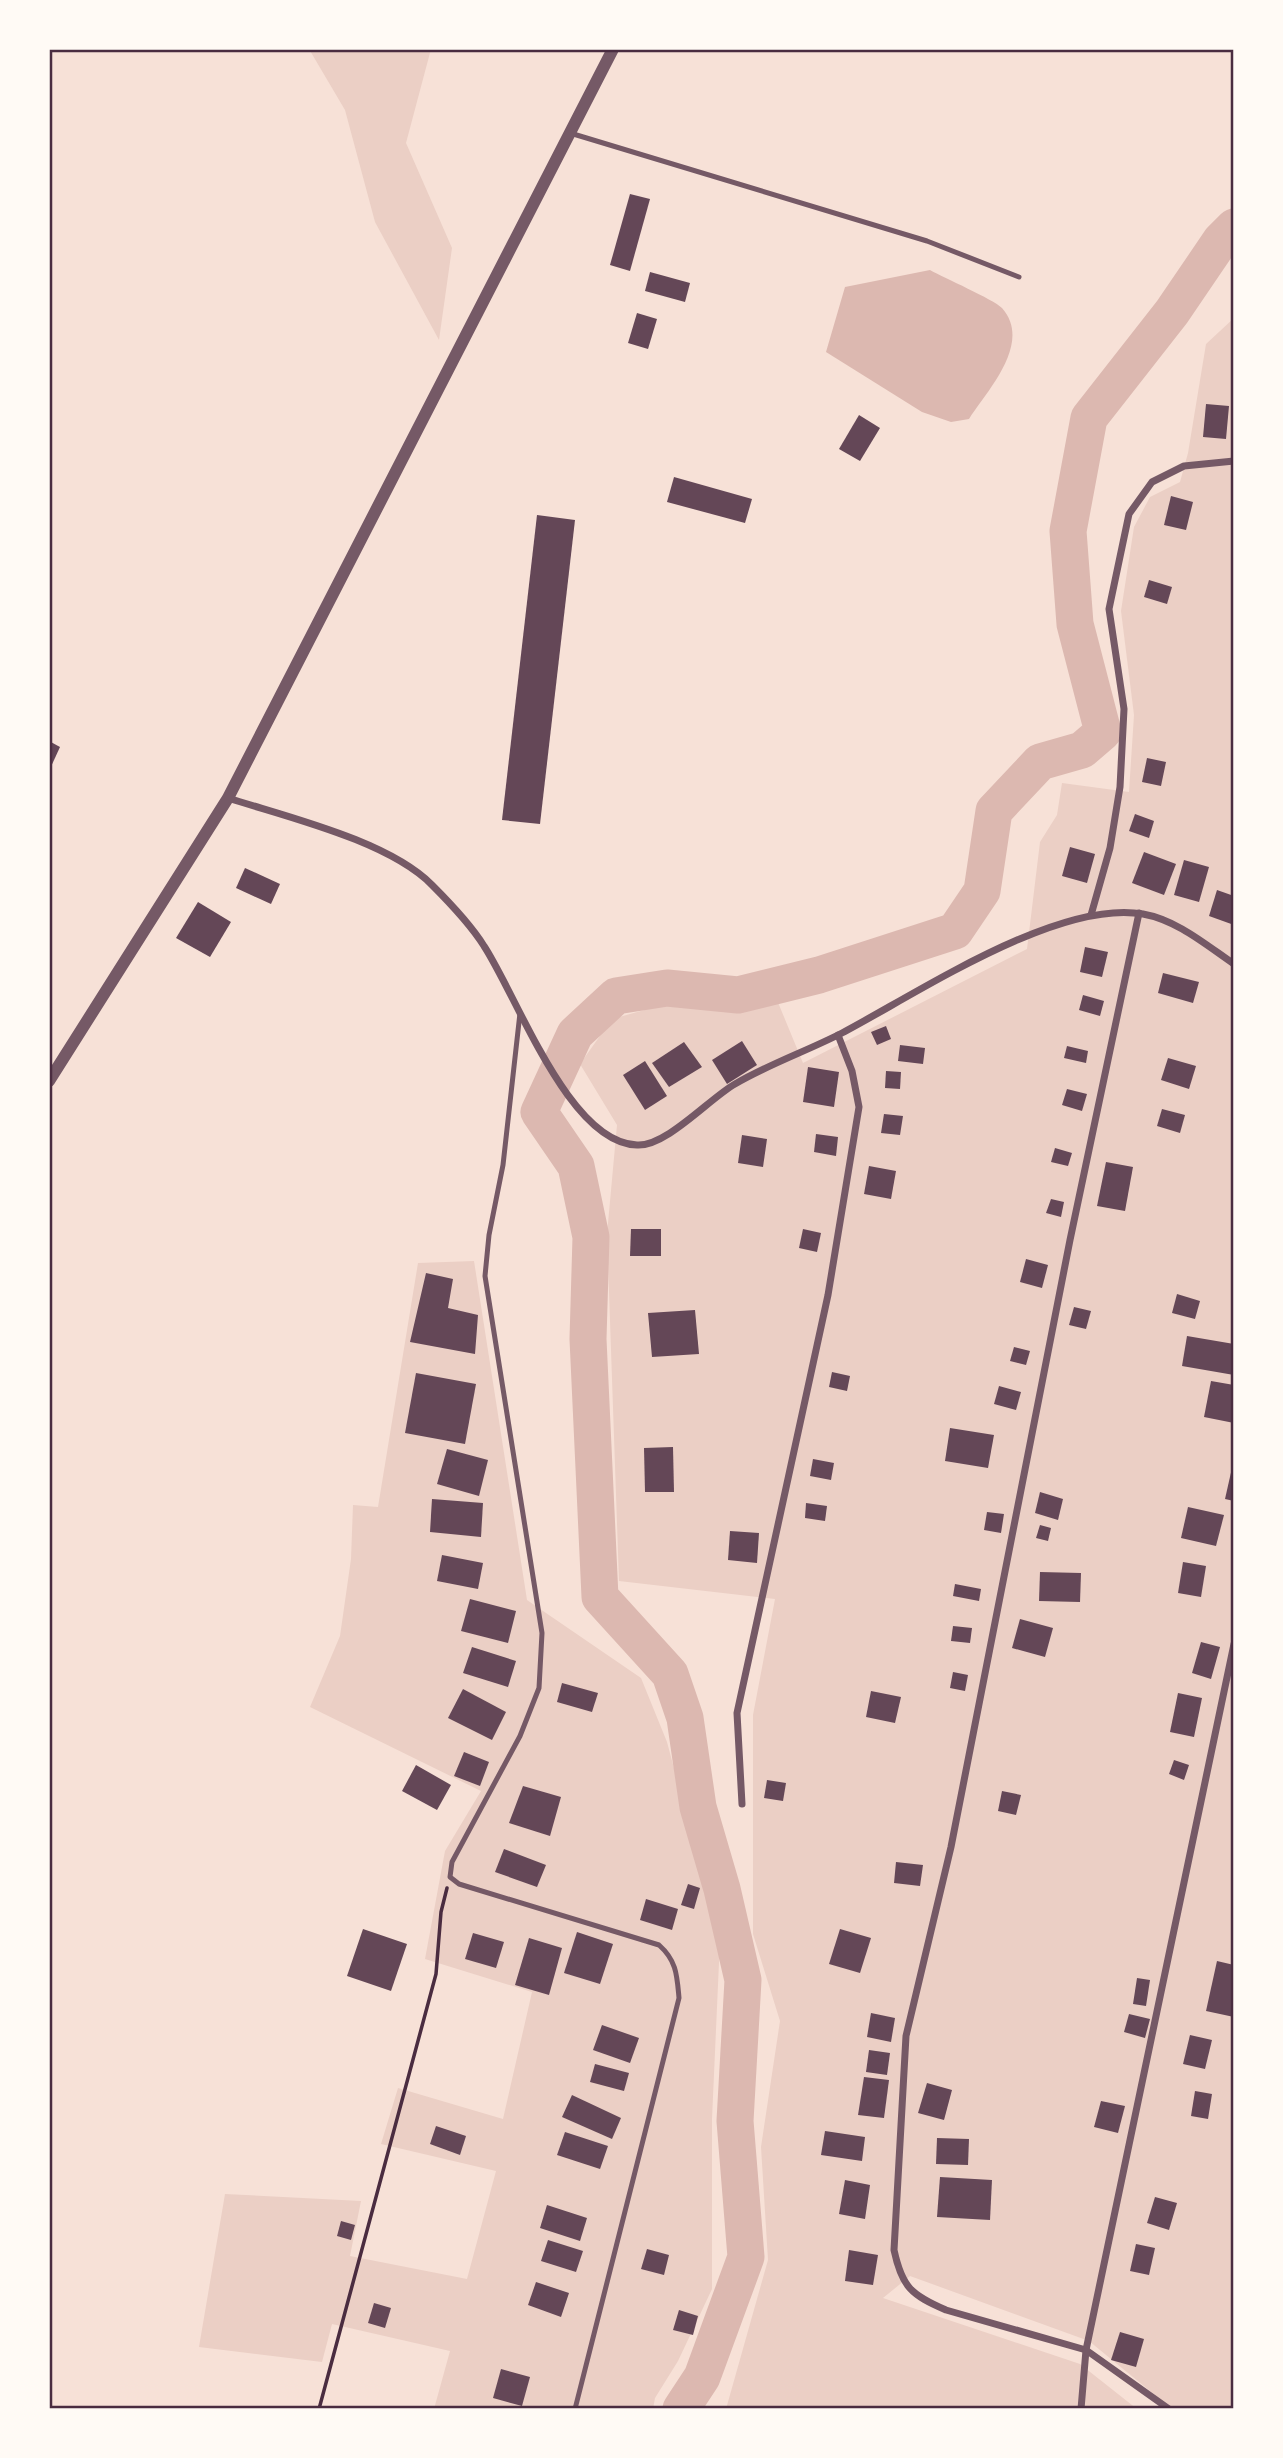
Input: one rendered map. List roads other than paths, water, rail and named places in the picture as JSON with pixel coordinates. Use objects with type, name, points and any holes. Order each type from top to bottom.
[{"type":"street","points":[[49,1081],[228,798],[613,49]]},
{"type":"street","points":[[1091,915],[1110,848],[1120,787],[1124,709],[1109,609],[1129,514],[1152,482],[1184,466],[1234,461]]},
{"type":"street","points":[[228,798],[370,845],[430,882],[483,944],[564,1091],[592,1126],[619,1143],[641,1146],[665,1135],[735,1084],[838,1035],[1021,938],[1091,915],[1139,913],[1170,923],[1234,964]]},
{"type":"street","points":[[1139,913],[1070,1240],[951,1847],[906,2036],[894,2250],[900,2275],[910,2291],[924,2301],[946,2310],[1086,2350],[1169,2409]]},
{"type":"street","points":[[742,1804],[737,1713],[828,1295],[859,1107],[852,1071],[838,1035]]},
{"type":"street","points":[[1081,2409],[1086,2350],[1234,1644]]},
{"type":"lane","points":[[570,133],[927,241],[1019,277]]},
{"type":"lane","points":[[520,1010],[503,1165],[489,1235],[485,1276],[542,1633],[539,1688],[520,1736],[452,1862],[450,1877],[459,1884],[659,1945],[671,1956],[677,1971],[679,1998],[575,2409]]},
{"type":"waterway","points":[[681,2409],[702,2377],[746,2257],[735,2121],[743,1980],[722,1889],[698,1807],[685,1718],[670,1674],[600,1597],[588,1339],[591,1237],[576,1166],[539,1112],[575,1034],[616,996],[667,988],[738,995],[819,975],[955,931],[982,891],[994,811],[1040,762],[1082,750],[1103,732],[1075,624],[1068,531],[1089,418],[1172,312],[1221,240],[1234,227]]}]
